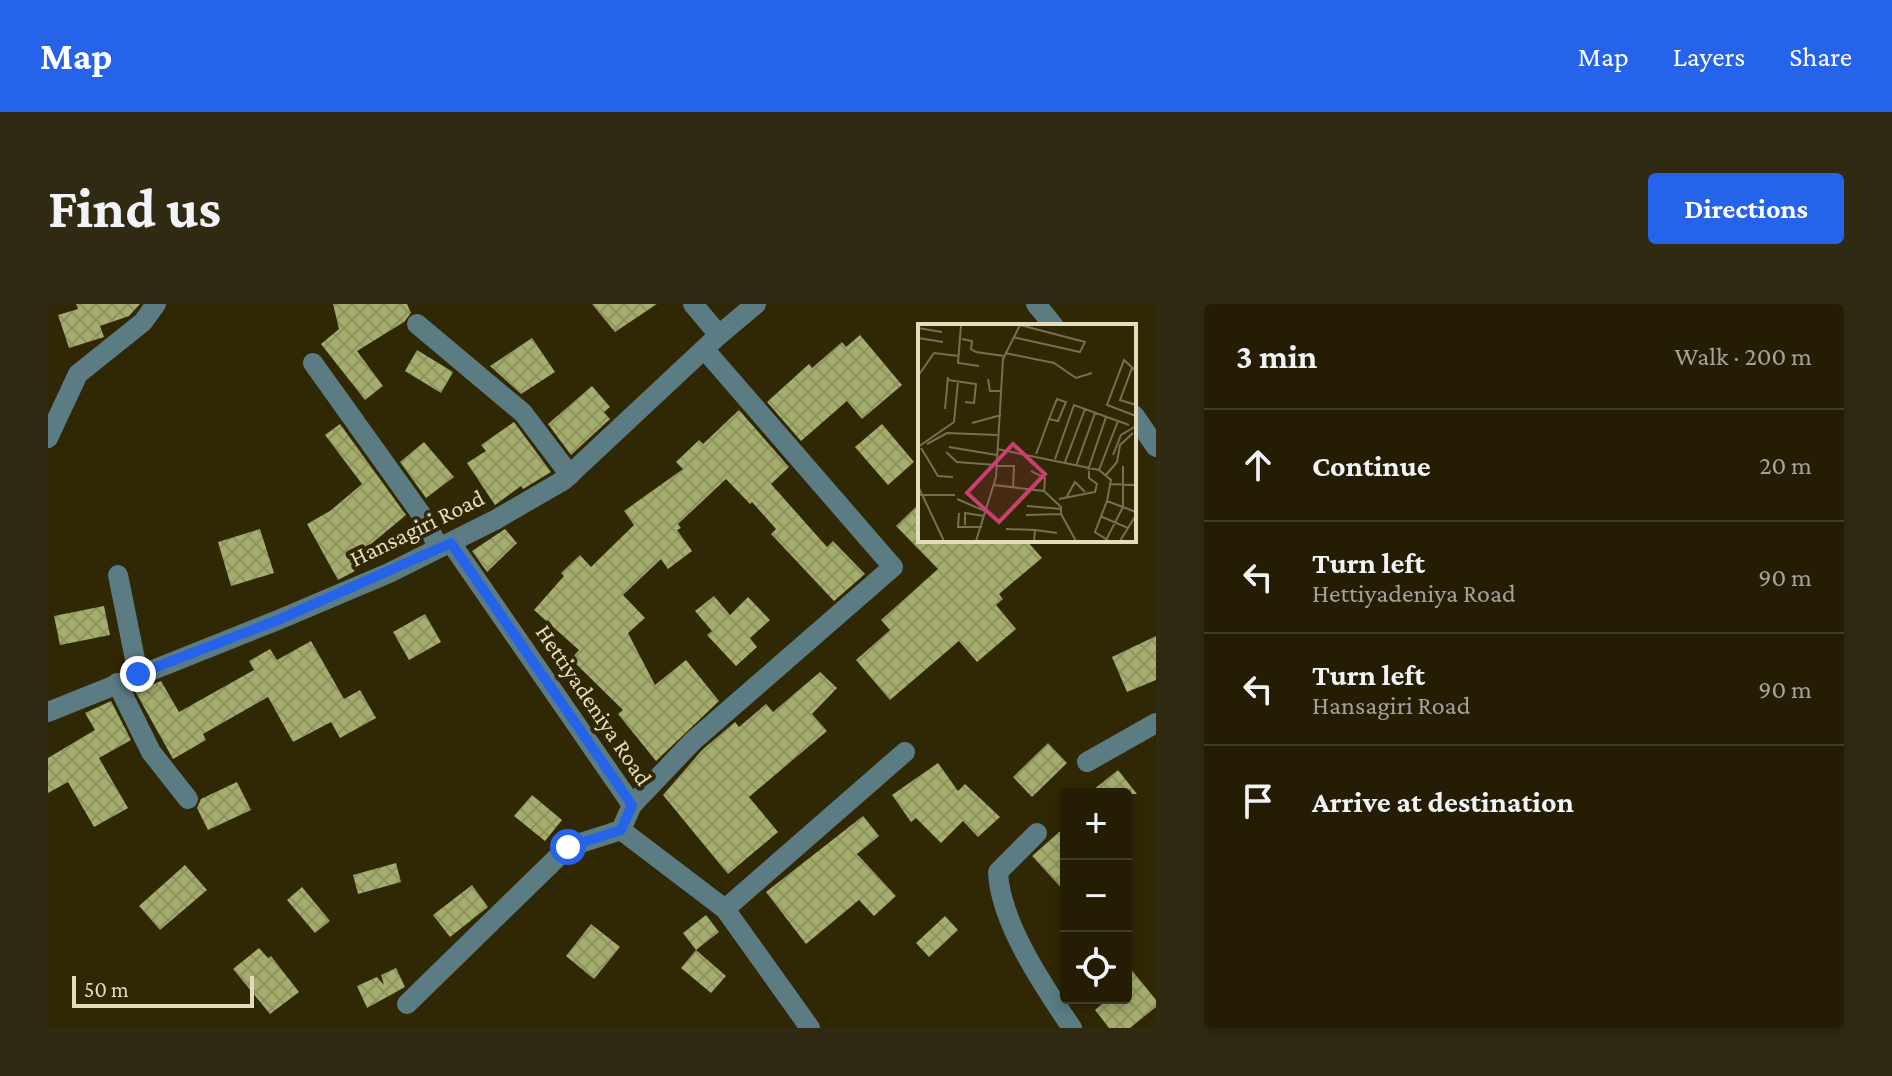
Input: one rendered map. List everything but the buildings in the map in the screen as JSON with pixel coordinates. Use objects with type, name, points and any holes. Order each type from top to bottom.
[{"type":"street","points":[[48,438],[78,374],[143,322],[156,304]]},
{"type":"street","points":[[632,805],[693,741],[893,567],[712,342],[693,304]]},
{"type":"street","name":"Hansagiri Road","points":[[48,712],[278,620],[445,546],[570,475],[756,304]]},
{"type":"street","points":[[1036,304],[1052,324]]},
{"type":"street","points":[[417,324],[523,413],[570,475]]},
{"type":"street","name":"Hettiyadeniya Road","points":[[313,363],[632,805],[621,830]]},
{"type":"street","points":[[1136,418],[1156,447]]},
{"type":"street","points":[[118,575],[138,674]]},
{"type":"street","points":[[117,683],[151,752],[188,799]]},
{"type":"street","points":[[1087,762],[1156,723]]},
{"type":"street","points":[[725,909],[905,752]]},
{"type":"street","points":[[407,1004],[568,847],[621,830],[725,909],[810,1028]]},
{"type":"street","points":[[1037,833],[998,872],[999,895],[1044,986],[1072,1028]]},
{"type":"route","points":[[138,674],[278,620],[451,543],[632,805],[621,830],[568,847]]}]
